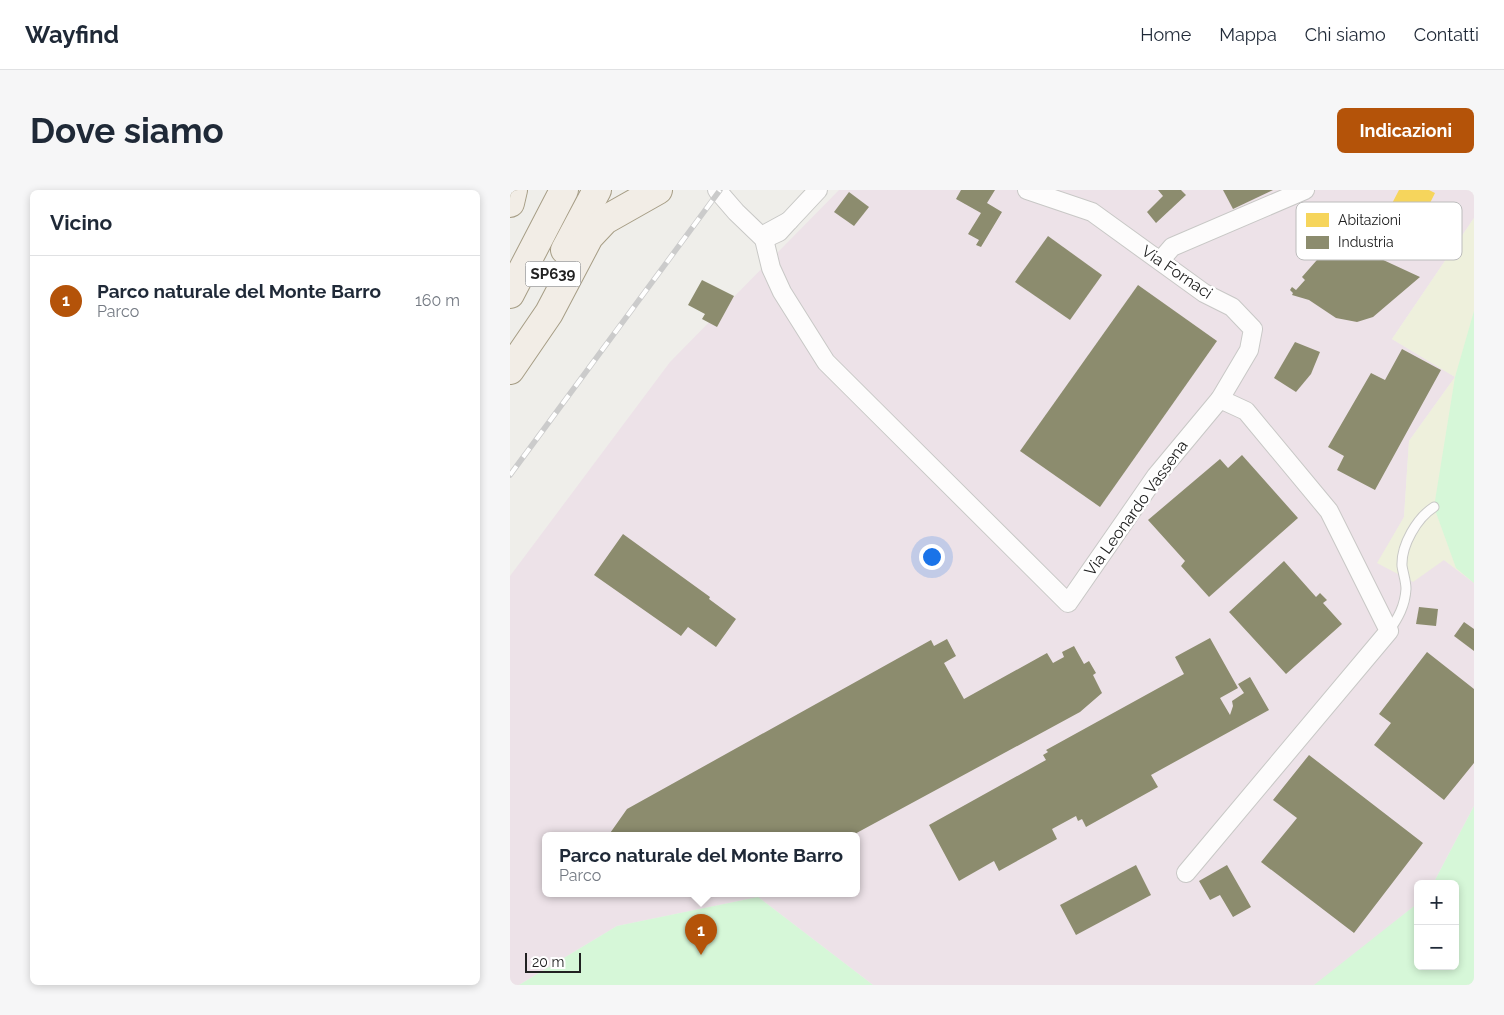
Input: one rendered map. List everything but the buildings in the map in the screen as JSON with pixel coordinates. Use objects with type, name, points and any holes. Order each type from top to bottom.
[{"type":"main road","points":[[510,203],[513,190]]},
{"type":"main road","name":"SP639","points":[[510,294],[564,190]]},
{"type":"main road","name":"SP639","points":[[510,358],[597,190]]},
{"type":"main road","points":[[510,370],[549,313],[589,237],[605,220],[658,190]]},
{"type":"street","points":[[717,190],[736,212],[764,238],[779,232],[818,190]]},
{"type":"street","name":"Via Fornaci","points":[[1027,190],[1092,212],[1204,293],[1232,306],[1253,330],[1249,350],[1220,399]]},
{"type":"street","points":[[1160,261],[1172,247],[1305,190]]},
{"type":"street","name":"Via Leonardo Vassena","points":[[764,238],[771,268],[782,292],[826,362],[1068,602],[1156,476],[1220,399]]},
{"type":"street","points":[[1186,873],[1389,631],[1329,511],[1246,411],[1220,399]]},
{"type":"lane","points":[[1389,631],[1400,615],[1406,588],[1402,564],[1408,538],[1426,512],[1434,507]]},
{"type":"shaded area","points":[[839,190],[1474,190],[1474,218],[1462,236],[1462,202],[1296,202],[1296,260],[1446,260],[1392,339],[1455,377],[1409,441],[1404,517],[1378,563],[1444,560],[1474,583],[1474,806],[1435,880],[1414,880],[1414,906],[1314,985],[873,985],[758,897],[617,926],[519,985],[510,985],[510,576],[670,362]]},
{"type":"green space","points":[[1474,218],[1474,583],[1444,560],[1413,582],[1377,563],[1404,517],[1409,441],[1455,377],[1392,339],[1446,260],[1462,260],[1462,236]]},
{"type":"green space","points":[[1474,311],[1474,583],[1456,568],[1434,507],[1455,377]]},
{"type":"green space","points":[[1474,806],[1474,985],[1314,985],[1414,906],[1414,970],[1459,970],[1459,880],[1435,880]]},
{"type":"green space","points":[[758,897],[873,985],[519,985],[617,926]]},
{"type":"railway","points":[[510,475],[720,190]]},
{"type":"place","name":"Parco naturale del Monte Barro","points":[[701,955]]}]
